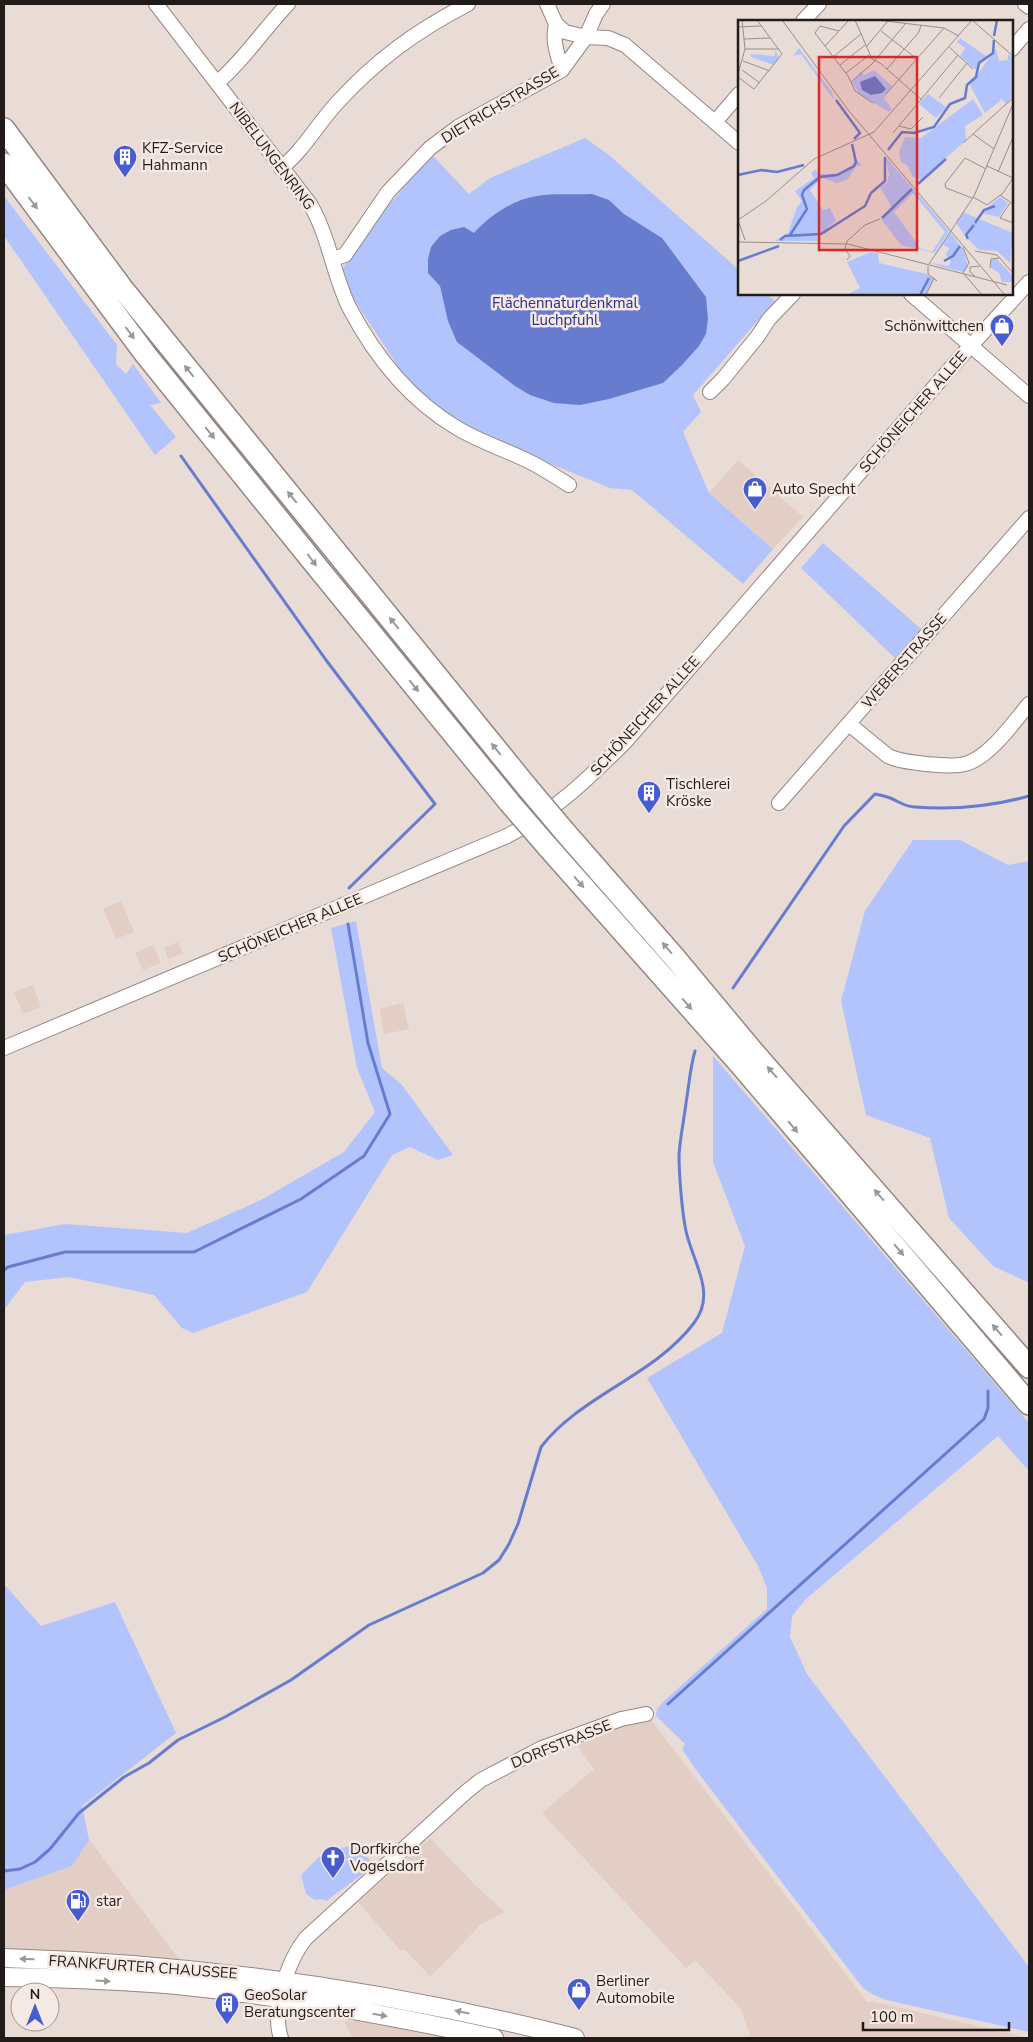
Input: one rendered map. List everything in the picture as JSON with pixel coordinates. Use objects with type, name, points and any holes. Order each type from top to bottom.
[{"type":"highway","points":[[4,129],[122,288],[527,787],[762,1061],[1029,1367]]},
{"type":"highway","points":[[4,164],[146,355],[509,802],[740,1064],[1029,1404]]},
{"type":"main road","name":"FRANKFURTER CHAUSSEE","points":[[4,1958],[163,1966],[285,1980],[438,2006],[575,2038]]},
{"type":"main road","name":"FRANKFURTER CHAUSSEE","points":[[4,1977],[176,1985],[280,1999],[422,2022],[494,2038]]},
{"type":"street","name":"NIBELUNGENRING","points":[[156,4],[315,213],[348,305],[379,356],[407,390],[435,414],[457,428],[536,465],[569,484]]},
{"type":"street","points":[[217,83],[242,60],[270,23],[288,4]]},
{"type":"street","points":[[281,168],[295,155],[346,94],[392,51],[417,32],[468,4]]},
{"type":"street","points":[[547,4],[556,24],[566,32],[586,37],[608,38],[625,45],[738,142]]},
{"type":"street","name":"DIETRICHSTRASSE","points":[[333,259],[345,255],[388,192],[430,148],[458,127],[562,70],[586,37],[596,14],[603,4]]},
{"type":"street","points":[[804,20],[819,4]]},
{"type":"street","points":[[1025,4],[1029,8]]},
{"type":"street","points":[[556,24],[553,35],[555,50],[562,70]]},
{"type":"street","points":[[1013,48],[1029,29]]},
{"type":"street","points":[[715,122],[738,95]]},
{"type":"street","name":"SCHÖNEICHER ALLEE","points":[[4,1048],[506,836],[556,805],[584,782],[626,741],[1029,282]]},
{"type":"street","points":[[710,392],[723,380],[769,319],[791,295]]},
{"type":"street","points":[[912,295],[1029,396]]},
{"type":"street","name":"WEBERSTRASSE","points":[[779,802],[1029,518]]},
{"type":"street","points":[[849,724],[895,760],[942,766],[964,765],[975,761],[985,754],[1029,704]]},
{"type":"street","name":"DORFSTRASSE","points":[[280,1999],[297,1948],[306,1938],[481,1780],[542,1748],[621,1719],[646,1714]]},
{"type":"street","points":[[280,1999],[278,2029],[281,2038]]},
{"type":"shaded area","points":[[592,194],[609,200],[624,214],[662,238],[706,297],[708,319],[706,334],[699,346],[663,383],[609,399],[580,405],[554,403],[530,395],[515,386],[457,342],[448,321],[440,286],[428,273],[428,259],[431,247],[440,236],[451,230],[464,227],[474,233],[502,209],[520,201],[544,195]]},
{"type":"shaded area","points":[[738,460],[803,517],[773,549],[709,493]]},
{"type":"shaded area","points":[[121,901],[134,932],[116,939],[103,909]]},
{"type":"shaded area","points":[[178,942],[183,953],[168,959],[164,948]]},
{"type":"shaded area","points":[[153,945],[161,963],[143,970],[135,953]]},
{"type":"shaded area","points":[[33,985],[41,1007],[23,1014],[14,992]]},
{"type":"shaded area","points":[[403,1003],[409,1029],[384,1034],[380,1008]]},
{"type":"shaded area","points":[[648,1716],[868,2003],[871,2001],[1029,2038],[746,2038],[750,2036],[741,2009],[695,1960],[686,1968],[542,1813],[594,1769],[574,1741]]},
{"type":"shaded area","points":[[430,1838],[478,1888],[505,1912],[481,1924],[430,1976],[404,1949],[401,1951],[358,1902]]},
{"type":"shaded area","name":"star","points":[[89,1839],[181,1962],[4,1955],[4,1890],[72,1866]]},
{"type":"shaded area","points":[[357,2021],[449,2038],[353,2038],[344,2022]]},
{"type":"green space","name":"Flächennaturdenkmal Luchpfuhl","points":[[585,138],[609,155],[738,269],[738,295],[767,295],[775,301],[693,395],[701,412],[683,432],[709,493],[773,549],[743,584],[632,490],[610,488],[501,444],[428,403],[405,377],[343,283],[343,268],[386,208],[432,155],[469,194],[490,178]]},
{"type":"green space","points":[[4,196],[117,345],[116,364],[126,374],[133,364],[161,403],[150,405],[176,437],[155,455],[4,236]]},
{"type":"green space","points":[[823,543],[922,630],[896,659],[801,568]]},
{"type":"green space","points":[[913,840],[960,840],[1008,865],[1029,861],[1029,1283],[993,1266],[949,1218],[930,1138],[866,1115],[841,1001],[865,911]]},
{"type":"green space","points":[[356,921],[382,1068],[402,1085],[453,1155],[438,1160],[410,1147],[392,1155],[307,1292],[193,1333],[182,1328],[154,1295],[69,1277],[25,1282],[4,1310],[4,1235],[65,1224],[187,1233],[261,1200],[344,1152],[375,1112],[357,1068],[331,928]]},
{"type":"green space","points":[[713,1056],[1029,1423],[1029,1471],[998,1436],[806,1599],[792,1616],[790,1637],[807,1674],[1029,1967],[1029,2032],[886,2000],[863,1988],[696,1770],[682,1749],[685,1744],[656,1716],[657,1709],[664,1701],[767,1609],[767,1588],[758,1566],[647,1378],[722,1333],[745,1246],[713,1162]]},
{"type":"green space","points":[[4,1584],[41,1626],[115,1602],[176,1733],[82,1806],[89,1840],[72,1866],[4,1890]]},
{"type":"green space","points":[[353,1844],[375,1865],[326,1901],[322,1899],[315,1900],[306,1894],[301,1875],[319,1857]]},
{"type":"waterway","points":[[181,456],[326,660],[435,804],[349,888]]},
{"type":"waterway","points":[[733,988],[844,826],[875,794],[888,797],[911,807],[929,808],[973,806],[1029,796]]},
{"type":"waterway","points":[[4,1270],[8,1267],[65,1252],[194,1252],[301,1199],[364,1156],[390,1114],[368,1043],[348,924]]},
{"type":"waterway","points":[[4,1871],[20,1869],[35,1862],[50,1849],[79,1813],[124,1777],[149,1763],[178,1740],[225,1717],[291,1680],[369,1625],[483,1573],[499,1560],[518,1524],[541,1447],[557,1429],[576,1413],[639,1372],[678,1341],[701,1312],[703,1289],[686,1231],[679,1163],[681,1136],[695,1051]]},
{"type":"waterway","points":[[668,1704],[984,1419],[988,1408],[988,1391]]},
{"type":"place","name":"KFZ-Service Hahmann","points":[[125,178]]},
{"type":"place","name":"Schönwittchen","points":[[1002,347]]},
{"type":"place","name":"Auto Specht","points":[[755,510]]},
{"type":"place","name":"Tischlerei Kröske","points":[[649,814]]},
{"type":"place","name":"Dorfkirche Vogelsdorf","points":[[333,1879]]},
{"type":"place","name":"star","points":[[78,1922]]},
{"type":"place","name":"Berliner Automobile","points":[[579,2011]]},
{"type":"place","name":"GeoSolar Beratungscenter","points":[[227,2025]]}]
